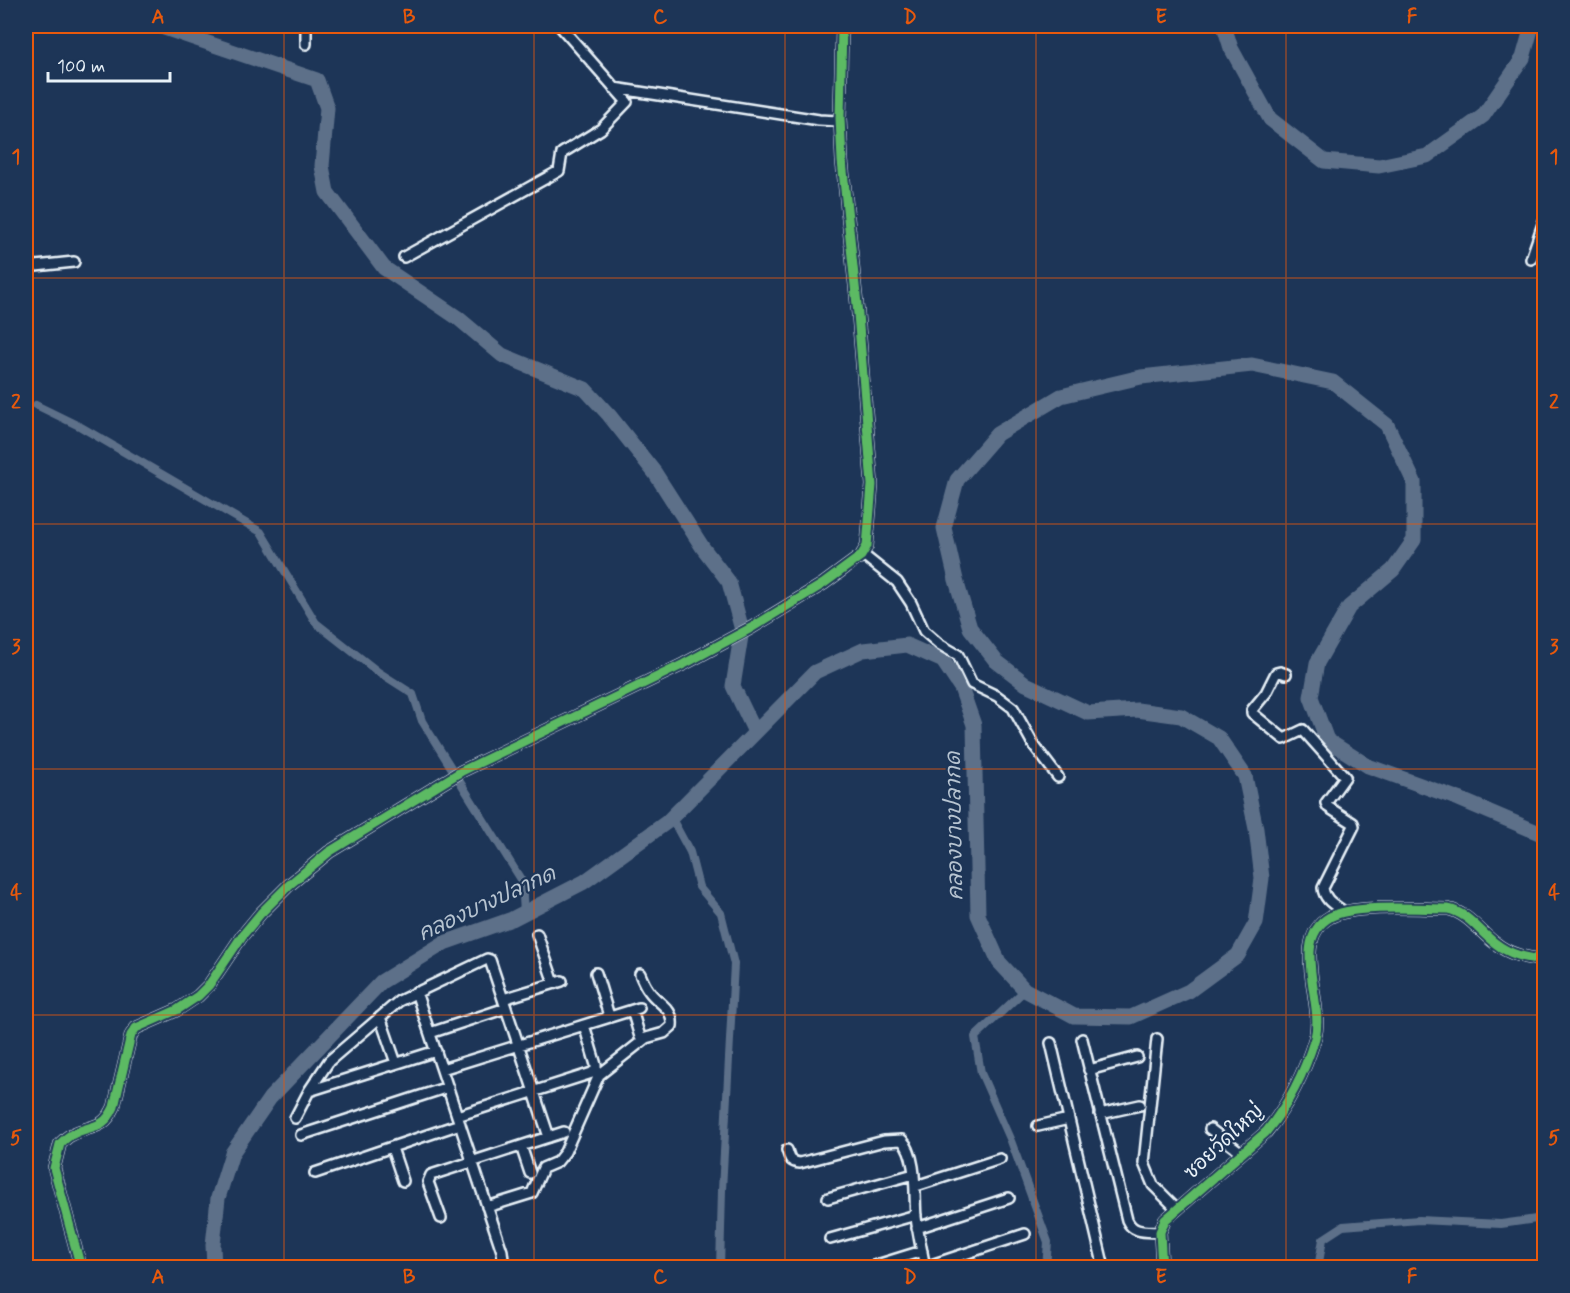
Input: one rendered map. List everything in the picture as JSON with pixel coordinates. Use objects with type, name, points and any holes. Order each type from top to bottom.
[{"type":"street","points":[[306,26],[306,44]]},
{"type":"street","points":[[404,257],[559,171],[562,153],[601,129],[627,102],[560,26]]},
{"type":"street","points":[[81,1268],[54,1168],[60,1144],[72,1134],[101,1125],[110,1116],[131,1035],[136,1028],[177,1010],[198,996],[209,985],[249,927],[289,885],[328,852],[462,771],[656,678],[751,628],[823,584],[862,554],[867,546],[872,485],[858,314],[842,161],[840,118],[842,26]]},
{"type":"street","points":[[614,87],[819,120],[838,121],[840,118]]},
{"type":"street","points":[[1531,259],[1545,221]]},
{"type":"street","points":[[26,267],[74,262]]},
{"type":"street","points":[[862,554],[897,582],[911,603],[924,631],[939,645],[958,654],[972,684],[997,696],[1013,708],[1033,744],[1058,777]]},
{"type":"street","points":[[1286,674],[1276,673],[1252,713],[1284,739],[1303,730],[1330,763],[1343,774],[1343,782],[1326,803],[1328,807],[1353,823],[1354,826],[1323,888],[1327,900],[1344,912]]},
{"type":"street","name":"ซอยวัดใหญ่","points":[[1160,1232],[1165,1220],[1266,1132],[1280,1115],[1315,1037],[1317,1021],[1309,953],[1313,935],[1319,925],[1330,917],[1344,912],[1371,910],[1448,909],[1458,911],[1496,944],[1511,953],[1525,958],[1545,960]]},
{"type":"street","points":[[430,1033],[558,982],[537,934]]},
{"type":"street","points":[[295,1118],[309,1090],[329,1061],[399,1001],[488,959],[549,1137]]},
{"type":"street","points":[[596,973],[609,1016]]},
{"type":"street","points":[[487,1207],[532,1193],[543,1168],[557,1162],[565,1152],[599,1075],[646,1038],[664,1033],[672,1026],[671,1012],[649,992],[640,974]]},
{"type":"street","points":[[416,992],[502,1251],[504,1268]]},
{"type":"street","points":[[442,1069],[636,1009],[640,1037]]},
{"type":"street","points":[[380,1017],[396,1063]]},
{"type":"street","points":[[315,1173],[392,1148],[458,1120],[592,1073],[596,1069],[584,1025]]},
{"type":"street","points":[[1157,1038],[1144,1162],[1153,1185],[1177,1209]]},
{"type":"street","points":[[1082,1039],[1130,1228],[1160,1232],[1162,1268]]},
{"type":"street","points":[[1051,1043],[1104,1268]]},
{"type":"street","points":[[309,1090],[436,1051]]},
{"type":"street","points":[[1089,1070],[1137,1057]]},
{"type":"street","points":[[302,1136],[448,1087]]},
{"type":"street","points":[[1100,1114],[1140,1105]]},
{"type":"street","points":[[1038,1126],[1069,1119]]},
{"type":"street","points":[[1210,1129],[1242,1153]]},
{"type":"street","points":[[441,1218],[428,1182],[430,1175],[564,1132]]},
{"type":"street","points":[[788,1150],[790,1160],[793,1163],[800,1163],[884,1141],[902,1140],[908,1148],[914,1174],[917,1228],[925,1267],[1026,1234]]},
{"type":"street","points":[[521,1146],[530,1173]]},
{"type":"street","points":[[392,1148],[403,1181]]},
{"type":"street","points":[[916,1186],[1000,1159]]},
{"type":"street","points":[[828,1198],[914,1174]]},
{"type":"street","points":[[917,1228],[1009,1198]]},
{"type":"street","points":[[830,1239],[916,1215]]},
{"type":"street","points":[[867,1268],[922,1251]]},
{"type":"waterway","points":[[158,26],[317,80],[327,108],[322,166],[327,192],[384,268],[458,318],[502,355],[585,389],[609,415],[655,473],[703,548],[729,582],[742,630],[733,686],[755,732]]},
{"type":"waterway","name":"คลองบางปลากด","points":[[1224,26],[1231,48],[1270,119],[1324,161],[1379,166],[1427,156],[1483,116],[1523,58],[1532,26]]},
{"type":"waterway","name":"คลองบางปลากด","points":[[214,1268],[213,1245],[218,1198],[232,1153],[270,1098],[381,982],[444,943],[512,919],[584,882],[667,822],[815,672],[863,650],[907,645],[943,661],[961,688],[974,725],[978,915],[999,962],[1025,990],[1074,1016],[1131,1017],[1189,991],[1238,955],[1256,923],[1262,878],[1256,829],[1245,776],[1219,738],[1181,716],[1137,710],[1088,713],[1026,684],[996,661],[970,628],[944,528],[957,480],[997,434],[1061,396],[1141,377],[1252,365],[1333,382],[1387,425],[1414,482],[1414,540],[1393,570],[1349,607],[1317,663],[1311,697],[1327,740],[1368,766],[1459,799],[1544,835]]},
{"type":"waterway","points":[[36,405],[81,427],[261,532],[316,623],[377,671],[413,694],[422,721],[522,881],[524,913]]},
{"type":"waterway","points":[[671,817],[690,852],[699,887],[721,913],[734,964],[720,1268]]},
{"type":"waterway","points":[[1025,990],[975,1037],[981,1073],[1011,1141],[1048,1242],[1046,1268]]},
{"type":"waterway","points":[[1318,1268],[1323,1239],[1343,1226],[1419,1220],[1501,1224],[1544,1216]]},
{"type":"cycle path","points":[[81,1268],[54,1168],[60,1144],[71,1135],[101,1124],[110,1115],[114,1107],[131,1035],[136,1028],[177,1010],[198,996],[209,985],[242,936],[289,885],[329,852],[462,771],[684,664],[751,628],[823,584],[861,556],[867,546],[872,485],[858,314],[842,161],[840,118],[842,26]]},
{"type":"cycle path","points":[[1162,1268],[1160,1232],[1165,1220],[1266,1132],[1282,1111],[1301,1075],[1315,1038],[1317,1023],[1310,956],[1312,940],[1318,927],[1330,917],[1355,910],[1448,909],[1462,914],[1506,950],[1525,957],[1544,960]]}]
